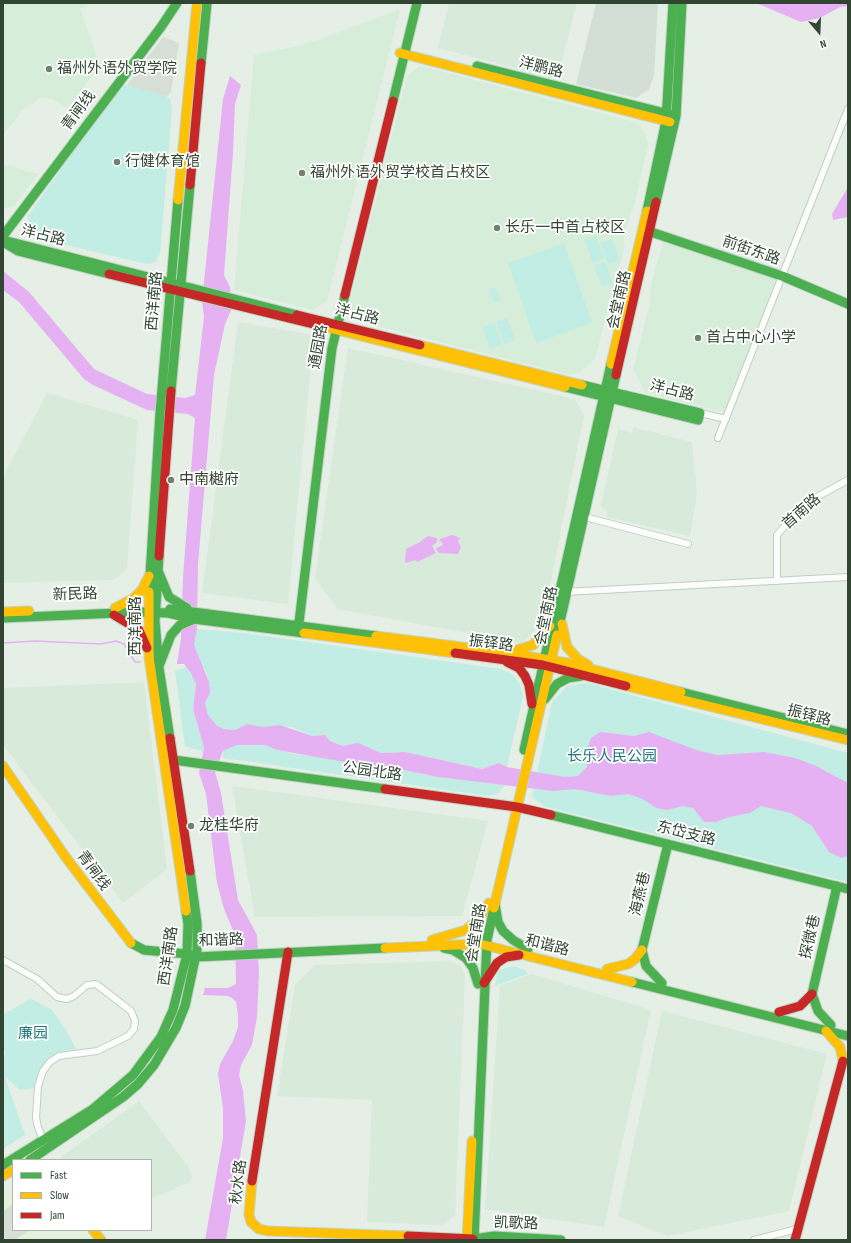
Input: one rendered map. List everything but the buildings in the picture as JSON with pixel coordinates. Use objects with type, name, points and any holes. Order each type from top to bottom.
[{"type":"main road","name":"青闸线","points":[[3,236],[161,27],[176,3]]},
{"type":"main road","name":"通园路","points":[[402,50],[410,3]]},
{"type":"main road","name":"通园路","points":[[295,629],[332,348],[333,327],[402,50],[416,3]]},
{"type":"main road","name":"会堂南路","points":[[671,119],[673,3]]},
{"type":"main road","name":"会堂南路","points":[[472,1240],[483,942],[536,713],[562,592],[647,230],[671,119],[682,3]]},
{"type":"main road","name":"西洋南路","points":[[13,1159],[94,1109],[133,1075],[150,1054],[161,1037],[173,1010],[186,954],[188,924],[149,657],[165,413],[171,286],[201,4]]},
{"type":"main road","name":"西洋南路","points":[[166,395],[180,288],[201,4]]},
{"type":"main road","name":"洋鹏路","points":[[402,50],[671,119]]},
{"type":"main road","name":"前街东路","points":[[647,230],[782,276],[848,304]]},
{"type":"main road","name":"洋占路","points":[[3,241],[333,327],[609,394],[700,413]]},
{"type":"main road","points":[[149,657],[139,630],[113,611],[134,598],[144,587],[154,572],[169,597],[195,615],[171,635],[159,668]]},
{"type":"main road","name":"西洋南路","points":[[32,1159],[104,1112],[123,1097],[145,1076],[162,1052],[180,1019],[189,990],[196,954],[197,923],[174,760],[159,668],[152,610]]},
{"type":"main road","name":"振铎路","points":[[152,610],[547,662],[848,734]]},
{"type":"main road","name":"新民路","points":[[3,612],[152,610]]},
{"type":"main road","name":"新民路","points":[[3,618],[113,611]]},
{"type":"main road","points":[[501,656],[533,645],[542,637],[557,617]]},
{"type":"main road","points":[[557,617],[570,651],[597,674]]},
{"type":"main road","points":[[501,656],[526,676],[536,713]]},
{"type":"main road","name":"振铎路","points":[[597,674],[848,740]]},
{"type":"main road","points":[[536,713],[549,692],[557,684],[575,676],[597,674]]},
{"type":"main road","name":"公园北路","points":[[174,760],[222,765],[514,806]]},
{"type":"main road","name":"青闸线","points":[[3,766],[67,859],[130,942],[136,947],[144,950],[186,954]]},
{"type":"main road","name":"东岱支路","points":[[514,806],[848,889]]},
{"type":"main road","name":"海燕巷","points":[[642,950],[668,844]]},
{"type":"main road","name":"探微巷","points":[[812,994],[837,886]]},
{"type":"main road","points":[[433,943],[466,930],[492,903]]},
{"type":"main road","points":[[492,903],[498,922],[503,931],[526,952]]},
{"type":"main road","name":"和谐路","points":[[186,954],[483,942],[828,1028],[848,1029]]},
{"type":"main road","points":[[433,943],[453,950],[466,958],[481,983],[497,963],[506,957],[526,952]]},
{"type":"main road","name":"和谐路","points":[[259,950],[288,952],[433,943]]},
{"type":"main road","points":[[608,969],[628,964],[635,959],[642,950]]},
{"type":"main road","points":[[642,950],[646,966],[662,983]]},
{"type":"main road","name":"秋水路","points":[[288,952],[250,1196],[249,1214],[251,1222],[259,1229],[268,1231],[472,1240]]},
{"type":"main road","name":"和谐路","points":[[526,952],[608,969],[779,1012],[848,1036]]},
{"type":"main road","points":[[779,1012],[800,1006],[812,994],[818,1011],[846,1058],[795,1240]]},
{"type":"main road","name":"西洋南路","points":[[3,1165],[12,1159]]},
{"type":"main road","points":[[3,1176],[12,1171]]},
{"type":"main road","points":[[94,1231],[101,1240]]},
{"type":"main road","name":"凯歌路","points":[[472,1240],[494,1236],[561,1240]]},
{"type":"street","points":[[718,438],[848,108]]},
{"type":"street","points":[[700,413],[726,419]]},
{"type":"street","name":"首南路","points":[[777,581],[777,535],[795,514],[815,498],[848,480]]},
{"type":"street","points":[[580,516],[688,544]]},
{"type":"street","points":[[562,592],[848,577]]},
{"type":"street","points":[[3,960],[36,979],[57,997],[67,999],[74,996],[87,985],[96,984],[131,1011],[135,1020],[134,1029],[128,1036],[97,1051],[59,1056],[50,1062],[43,1071],[38,1086],[36,1118],[43,1140]]},
{"type":"street","points":[[754,1240],[797,1229]]},
{"type":"shaded area","name":"福州外语外贸学院","points":[[3,3],[93,3],[80,9],[97,58],[94,73],[67,109],[53,99],[40,98],[23,110],[3,135]]},
{"type":"shaded area","points":[[449,3],[577,3],[557,79],[438,48]]},
{"type":"shaded area","points":[[596,3],[658,3],[654,75],[649,89],[636,98],[576,84]]},
{"type":"shaded area","points":[[756,3],[848,3],[848,6],[840,7],[820,18],[801,22]]},
{"type":"shaded area","name":"福州外语外贸学校首占校区","points":[[400,9],[327,301],[313,310],[234,290],[254,55],[302,45]]},
{"type":"shaded area","points":[[163,37],[179,43],[171,92],[167,96],[127,85]]},
{"type":"shaded area","name":"长乐一中首占校区","points":[[418,67],[429,68],[631,121],[638,124],[645,133],[648,145],[634,206],[623,236],[625,246],[595,359],[580,372],[569,375],[361,322],[353,313],[350,307],[350,300],[407,76]]},
{"type":"shaded area","points":[[230,76],[241,85],[235,104],[224,275],[230,287],[232,308],[225,324],[214,375],[198,564],[197,629],[194,645],[209,682],[210,693],[205,703],[208,715],[217,726],[224,729],[235,730],[247,724],[263,727],[280,725],[312,736],[325,735],[330,741],[343,746],[358,743],[381,753],[405,752],[482,769],[499,763],[507,767],[565,777],[578,776],[587,767],[586,752],[591,738],[600,732],[634,736],[649,732],[699,751],[718,755],[764,752],[795,758],[814,765],[848,783],[848,856],[841,858],[829,852],[812,826],[791,813],[761,806],[750,813],[729,817],[716,822],[704,822],[693,808],[683,806],[667,810],[656,808],[643,799],[628,794],[611,796],[575,789],[553,791],[438,777],[399,769],[363,771],[345,762],[277,750],[265,745],[237,745],[223,751],[215,772],[221,793],[238,900],[257,935],[259,973],[257,1017],[252,1045],[241,1065],[239,1075],[243,1091],[246,1121],[226,1240],[205,1240],[223,1138],[223,1108],[218,1074],[220,1064],[233,1041],[238,1027],[238,1015],[236,1002],[232,998],[227,996],[203,995],[205,988],[228,988],[236,984],[235,935],[224,909],[217,883],[206,794],[199,773],[204,748],[193,709],[196,684],[191,673],[184,664],[177,664],[181,638],[183,577],[195,418],[188,414],[147,410],[93,385],[84,379],[19,302],[3,290],[3,271],[29,292],[94,369],[147,394],[185,398],[195,395],[204,317],[202,301],[223,99]]},
{"type":"shaded area","points":[[3,164],[38,174],[14,206],[3,209]]},
{"type":"shaded area","points":[[848,187],[848,217],[833,220],[832,214]]},
{"type":"shaded area","name":"首占中心小学","points":[[663,242],[777,278],[728,408],[724,412],[646,393],[633,370],[649,305],[651,285]]},
{"type":"shaded area","points":[[238,322],[314,335],[288,604],[202,593]]},
{"type":"shaded area","points":[[348,348],[575,399],[584,415],[543,620],[529,637],[521,643],[338,609],[315,579]]},
{"type":"shaded area","name":"中南樾府","points":[[47,393],[138,420],[127,568],[114,580],[3,583],[3,477]]},
{"type":"shaded area","points":[[633,427],[692,442],[697,494],[690,536],[607,517],[607,511],[602,509],[601,505],[618,429],[632,433]]},
{"type":"shaded area","points":[[452,535],[460,538],[458,541],[461,547],[458,554],[439,553],[436,549],[443,545],[441,541],[439,542],[440,539]]},
{"type":"shaded area","points":[[428,536],[437,538],[437,542],[432,546],[436,553],[417,562],[416,560],[405,563],[406,549]]},
{"type":"shaded area","name":"龙桂华府","points":[[144,682],[167,869],[123,903],[3,745],[3,688]]},
{"type":"shaded area","points":[[232,786],[488,821],[462,916],[255,917]]},
{"type":"shaded area","points":[[449,961],[460,965],[465,976],[455,1215],[442,1225],[367,1222],[372,1100],[277,1096],[295,985],[315,965]]},
{"type":"shaded area","points":[[531,974],[651,1010],[604,1227],[485,1209],[500,986]]},
{"type":"shaded area","points":[[662,1011],[827,1054],[789,1211],[667,1236],[618,1216]]},
{"type":"shaded area","points":[[139,1101],[189,1168],[192,1178],[190,1182],[152,1199],[152,1159],[60,1159],[61,1157]]},
{"type":"shaded area","points":[[12,1189],[12,1231],[84,1231],[92,1240],[3,1240],[3,1194]]},
{"type":"shaded area","points":[[12,1205],[12,1231],[28,1231],[15,1240],[3,1240],[3,1211]]},
{"type":"green space","name":"行健体育馆","points":[[127,85],[164,94],[170,99],[172,108],[160,254],[154,263],[147,264],[36,238],[27,217],[119,87]]},
{"type":"green space","points":[[596,236],[604,258],[593,263],[585,241]]},
{"type":"green space","points":[[612,239],[620,261],[608,265],[600,243]]},
{"type":"green space","points":[[564,243],[592,323],[536,343],[508,263]]},
{"type":"green space","points":[[605,261],[613,283],[602,287],[594,266]]},
{"type":"green space","points":[[496,287],[501,301],[494,303],[489,290]]},
{"type":"green space","points":[[507,318],[515,340],[504,344],[496,322]]},
{"type":"green space","points":[[494,323],[502,345],[490,349],[482,327]]},
{"type":"green space","points":[[197,629],[244,633],[501,669],[513,675],[520,684],[523,696],[507,767],[499,763],[482,769],[405,752],[381,753],[358,744],[343,746],[330,741],[325,735],[312,736],[292,727],[263,727],[247,724],[235,730],[224,729],[217,726],[208,715],[205,703],[210,693],[205,668],[191,673],[196,684],[193,709],[204,752],[185,746],[175,671],[201,663],[194,645]]},
{"type":"green space","name":"长乐人民公园","points":[[587,683],[848,753],[848,882],[543,806],[532,796],[552,702],[567,686]]},
{"type":"green space","points":[[237,745],[265,745],[277,750],[295,754],[330,758],[345,762],[363,771],[399,769],[438,777],[504,785],[497,794],[489,796],[223,758],[223,751]]},
{"type":"green space","points":[[513,966],[525,970],[528,974],[495,986],[497,975],[500,970]]},
{"type":"green space","name":"廉园","points":[[30,999],[52,1010],[64,1027],[76,1049],[58,1052],[43,1064],[34,1088],[20,1090],[5,1077],[25,1135],[3,1149],[3,1057],[6,1053],[3,1047],[3,1015]]},
{"type":"waterway","points":[[3,643],[35,641],[100,644],[116,641],[124,644],[135,662],[140,662]]},
{"type":"traffic: fast","points":[[3,236],[161,27],[177,3]]},
{"type":"traffic: fast","points":[[201,63],[207,3]]},
{"type":"traffic: fast","points":[[393,101],[417,3]]},
{"type":"traffic: fast","points":[[647,211],[666,121],[673,3]]},
{"type":"traffic: fast","points":[[656,202],[676,116],[682,3]]},
{"type":"traffic: fast","points":[[477,66],[673,115]]},
{"type":"traffic: fast","points":[[171,391],[190,185]]},
{"type":"traffic: fast","points":[[149,592],[160,413],[178,200]]},
{"type":"traffic: fast","points":[[645,230],[782,276],[848,304]]},
{"type":"traffic: fast","points":[[3,240],[297,315]]},
{"type":"traffic: fast","points":[[3,242],[18,251],[109,274]]},
{"type":"traffic: fast","points":[[298,631],[332,348],[345,295]]},
{"type":"traffic: fast","points":[[524,750],[611,364]]},
{"type":"traffic: fast","points":[[557,635],[616,375]]},
{"type":"traffic: fast","points":[[565,387],[698,420],[700,413],[582,385]]},
{"type":"traffic: fast","points":[[159,556],[155,621],[159,668],[170,738]]},
{"type":"traffic: fast","points":[[159,573],[169,597],[187,608]]},
{"type":"traffic: fast","points":[[170,609],[376,636]]},
{"type":"traffic: fast","points":[[3,618],[141,612],[168,613],[194,619],[304,633]]},
{"type":"traffic: fast","points":[[159,666],[171,635],[180,625],[194,619]]},
{"type":"traffic: fast","points":[[545,699],[557,684],[568,678],[581,676]]},
{"type":"traffic: fast","points":[[681,692],[848,734]]},
{"type":"traffic: fast","points":[[174,760],[385,789]]},
{"type":"traffic: fast","points":[[551,815],[848,889]]},
{"type":"traffic: fast","points":[[642,950],[668,844]]},
{"type":"traffic: fast","points":[[31,1159],[123,1097],[138,1084],[154,1065],[176,1028],[185,1006],[197,950],[197,923],[190,871]]},
{"type":"traffic: fast","points":[[812,994],[837,886]]},
{"type":"traffic: fast","points":[[495,904],[498,922],[503,931],[513,940],[528,949]]},
{"type":"traffic: fast","points":[[474,1240],[487,940],[494,908]]},
{"type":"traffic: fast","points":[[13,1159],[93,1109],[133,1075],[161,1037],[173,1010],[187,954],[188,924],[186,911]]},
{"type":"traffic: fast","points":[[131,943],[144,950],[187,954]]},
{"type":"traffic: fast","points":[[190,955],[196,957],[385,948]]},
{"type":"traffic: fast","points":[[444,948],[453,950],[466,958],[473,968],[478,984]]},
{"type":"traffic: fast","points":[[642,950],[646,966],[662,983]]},
{"type":"traffic: fast","points":[[632,982],[848,1036]]},
{"type":"traffic: fast","points":[[812,994],[818,1011],[831,1025]]},
{"type":"traffic: fast","points":[[3,1165],[12,1159]]},
{"type":"traffic: fast","points":[[474,1239],[494,1236],[561,1240]]},
{"type":"traffic: slow","points":[[178,200],[197,3]]},
{"type":"traffic: slow","points":[[400,53],[670,122]]},
{"type":"traffic: slow","points":[[611,364],[647,211]]},
{"type":"traffic: slow","points":[[313,324],[565,387]]},
{"type":"traffic: slow","points":[[420,345],[582,385]]},
{"type":"traffic: slow","points":[[115,608],[134,598],[142,590],[149,576]]},
{"type":"traffic: slow","points":[[149,592],[149,657],[186,911]]},
{"type":"traffic: slow","points":[[3,612],[29,611]]},
{"type":"traffic: slow","points":[[562,624],[567,647],[578,659],[588,665]]},
{"type":"traffic: slow","points":[[510,652],[533,645],[550,626]]},
{"type":"traffic: slow","points":[[304,633],[455,653]]},
{"type":"traffic: slow","points":[[494,908],[557,635]]},
{"type":"traffic: slow","points":[[376,636],[501,652],[568,663],[681,692]]},
{"type":"traffic: slow","points":[[626,686],[848,740]]},
{"type":"traffic: slow","points":[[3,766],[67,859],[131,943]]},
{"type":"traffic: slow","points":[[432,940],[466,930],[479,918],[489,903]]},
{"type":"traffic: slow","points":[[385,948],[480,944],[632,982]]},
{"type":"traffic: slow","points":[[607,969],[628,964],[635,959],[642,950]]},
{"type":"traffic: slow","points":[[826,1031],[840,1047],[843,1061]]},
{"type":"traffic: slow","points":[[467,1240],[472,1141]]},
{"type":"traffic: slow","points":[[3,1176],[12,1171]]},
{"type":"traffic: slow","points":[[252,1181],[249,1214],[251,1222],[259,1229],[268,1231],[408,1236]]},
{"type":"traffic: slow","points":[[94,1231],[101,1240]]},
{"type":"traffic: jam","points":[[190,185],[201,63]]},
{"type":"traffic: jam","points":[[345,295],[393,101]]},
{"type":"traffic: jam","points":[[616,375],[656,202]]},
{"type":"traffic: jam","points":[[109,274],[313,324]]},
{"type":"traffic: jam","points":[[297,315],[420,345]]},
{"type":"traffic: jam","points":[[159,556],[171,391]]},
{"type":"traffic: jam","points":[[114,615],[139,630],[147,648]]},
{"type":"traffic: jam","points":[[455,653],[543,665],[626,686]]},
{"type":"traffic: jam","points":[[507,662],[519,668],[525,676],[529,685],[532,704]]},
{"type":"traffic: jam","points":[[170,738],[190,871]]},
{"type":"traffic: jam","points":[[385,789],[517,807],[551,815]]},
{"type":"traffic: jam","points":[[252,1181],[288,952]]},
{"type":"traffic: jam","points":[[484,983],[497,963],[506,957],[519,955]]},
{"type":"traffic: jam","points":[[779,1012],[800,1006],[812,994]]},
{"type":"traffic: jam","points":[[795,1240],[843,1061]]},
{"type":"traffic: jam","points":[[408,1236],[473,1239]]},
{"type":"place","name":"福州外语外贸学院","points":[[49,69]]},
{"type":"place","name":"行健体育馆","points":[[117,162]]},
{"type":"place","name":"福州外语外贸学校首占校区","points":[[302,173]]},
{"type":"place","name":"长乐一中首占校区","points":[[497,228]]},
{"type":"place","name":"首占中心小学","points":[[698,338]]},
{"type":"place","name":"中南樾府","points":[[171,480]]},
{"type":"place","name":"龙桂华府","points":[[191,826]]}]
